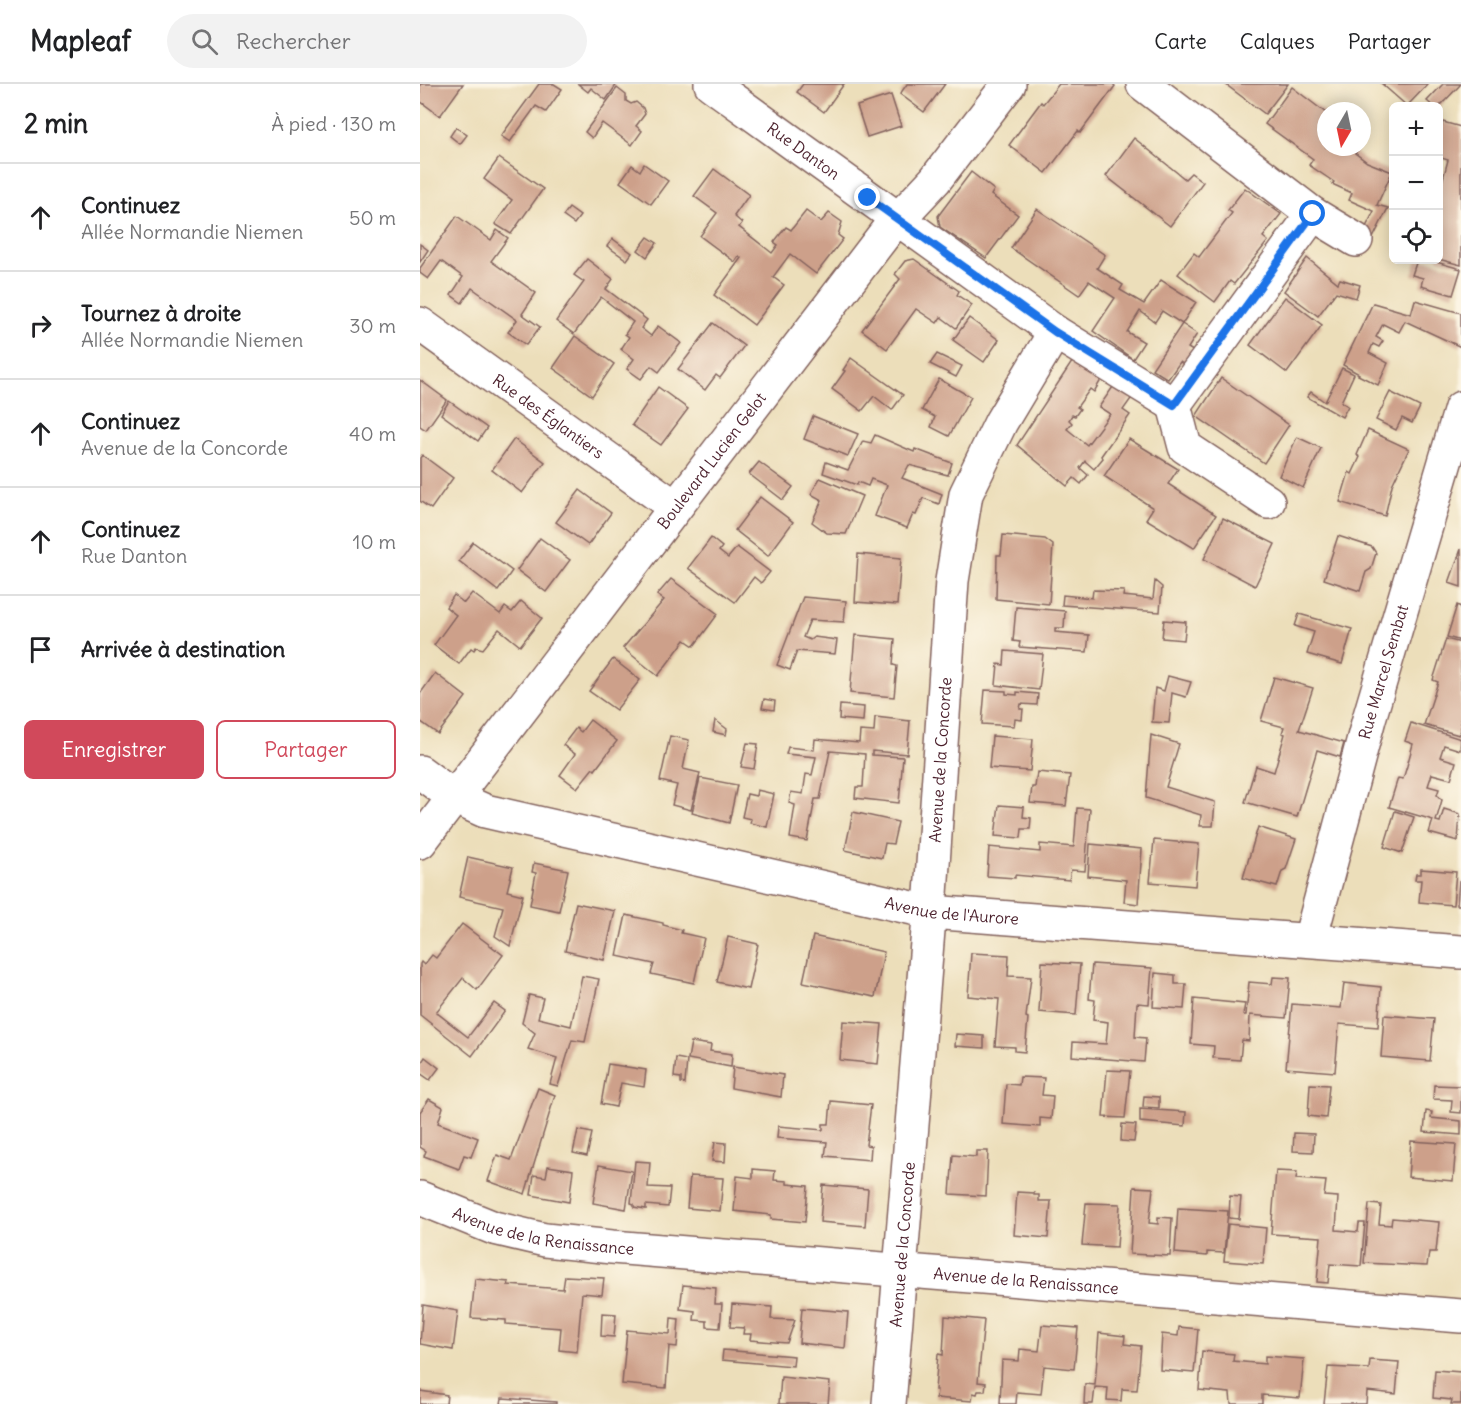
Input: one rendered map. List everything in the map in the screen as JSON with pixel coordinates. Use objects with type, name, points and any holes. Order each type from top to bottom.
[{"type":"street","name":"Rue Danton","points":[[711,84],[897,219]]},
{"type":"street","name":"Boulevard Lucien Gelot","points":[[420,842],[897,219],[934,180],[1008,84]]},
{"type":"street","points":[[1143,84],[1313,214],[1356,240]]},
{"type":"street","points":[[1174,405],[1313,214]]},
{"type":"street","points":[[897,219],[1055,332],[1174,405],[1185,447],[1268,502]]},
{"type":"street","name":"Rue des Églantiers","points":[[420,324],[675,507]]},
{"type":"street","name":"Avenue de la Concorde","points":[[889,1404],[930,912],[952,581],[966,494],[1001,422],[1055,332]]},
{"type":"street","name":"Rue Marcel Sembat","points":[[1310,939],[1368,719],[1461,408]]},
{"type":"street","name":"Avenue de l'Aurore","points":[[420,772],[454,797],[485,811],[930,912],[1461,952]]},
{"type":"street","name":"Avenue de la Renaissance","points":[[420,1198],[494,1228],[545,1240],[1461,1316]]},
{"type":"building","points":[[420,84],[463,84],[440,116],[420,101]]},
{"type":"building","points":[[539,84],[554,84],[562,89],[546,112],[536,106],[510,142],[501,136]]},
{"type":"building","points":[[578,84],[617,84],[606,100],[591,88],[588,92]]},
{"type":"building","points":[[803,84],[844,84],[824,112],[797,92]]},
{"type":"building","points":[[907,84],[945,84],[924,112],[900,94]]},
{"type":"building","points":[[1059,84],[1113,84],[1115,86],[1046,173],[1009,145],[1041,102],[1043,104]]},
{"type":"building","points":[[1225,84],[1288,84],[1265,114]]},
{"type":"building","points":[[1382,84],[1428,84],[1411,102],[1402,102]]},
{"type":"building","points":[[1443,84],[1461,84],[1443,103],[1427,101]]},
{"type":"building","points":[[1292,87],[1317,106],[1317,156],[1359,156],[1367,162],[1389,171],[1389,179],[1377,205],[1388,208],[1372,240],[1361,237],[1374,211],[1349,200],[1352,193],[1332,184],[1334,182],[1309,165],[1313,159],[1265,124]]},
{"type":"building","points":[[617,88],[626,95],[626,101],[631,104],[636,102],[643,108],[645,114],[636,126],[642,131],[632,145],[602,123],[592,138],[585,132]]},
{"type":"building","points":[[891,95],[901,126],[867,137],[857,106]]},
{"type":"building","points":[[1443,122],[1461,127],[1461,265],[1443,260],[1443,179],[1448,160],[1443,158]]},
{"type":"building","points":[[456,127],[467,135],[460,144],[450,136]]},
{"type":"building","points":[[1134,138],[1185,179],[1191,173],[1203,182],[1170,226],[1106,176]]},
{"type":"building","points":[[499,158],[543,189],[511,234],[495,224],[512,200],[484,179]]},
{"type":"building","points":[[644,164],[668,181],[651,204],[620,182],[632,165],[640,171]]},
{"type":"building","points":[[714,169],[749,195],[734,216],[742,223],[739,227],[772,253],[778,245],[774,242],[786,227],[791,230],[806,211],[821,222],[829,213],[842,222],[838,235],[843,239],[816,274],[790,254],[773,277],[784,285],[754,325],[714,295],[741,258],[739,256],[735,262],[700,236],[717,213],[694,196]]},
{"type":"building","points":[[971,172],[994,190],[991,195],[1018,215],[986,258],[940,227],[938,216]]},
{"type":"building","points":[[1245,188],[1281,214],[1263,237],[1268,241],[1234,284],[1230,281],[1215,302],[1178,274],[1194,253],[1199,257],[1232,213],[1228,210]]},
{"type":"building","points":[[569,208],[580,216],[574,224],[563,216]]},
{"type":"building","points":[[1037,209],[1105,255],[1097,268],[1123,285],[1120,290],[1144,304],[1161,280],[1196,302],[1182,324],[1162,311],[1155,322],[1140,311],[1127,332],[1144,342],[1133,359],[1093,331],[1115,298],[1089,281],[1079,295],[1011,248]]},
{"type":"building","points":[[457,216],[491,240],[497,230],[508,238],[491,261],[536,293],[522,314],[540,327],[526,345],[508,332],[517,320],[472,288],[462,303],[451,295],[463,277],[441,261],[428,279],[420,273],[420,268]]},
{"type":"building","points":[[648,237],[657,243],[647,257],[638,250]]},
{"type":"building","points":[[613,239],[632,253],[627,260],[607,246]]},
{"type":"building","points":[[420,244],[428,250],[420,262]]},
{"type":"building","points":[[1307,258],[1338,283],[1340,279],[1360,285],[1356,298],[1336,292],[1318,316],[1284,291]]},
{"type":"building","points":[[587,259],[613,279],[606,289],[647,320],[641,328],[651,336],[658,326],[681,343],[659,372],[651,366],[641,379],[627,369],[634,359],[621,349],[629,337],[625,334],[633,322],[601,297],[574,334],[556,321],[584,282],[574,275]]},
{"type":"building","points":[[914,259],[959,291],[957,295],[972,305],[956,328],[941,317],[937,323],[916,309],[887,349],[862,330],[900,279],[895,274],[905,261]]},
{"type":"building","points":[[1416,264],[1443,264],[1461,269],[1453,295],[1421,286],[1423,278],[1412,275]]},
{"type":"building","points":[[1285,297],[1322,325],[1287,373],[1250,345]]},
{"type":"building","points":[[1415,300],[1461,313],[1461,347],[1405,321],[1399,332],[1383,324],[1376,337],[1383,341],[1379,347],[1373,344],[1369,353],[1388,363],[1378,385],[1343,365],[1373,303],[1411,314]]},
{"type":"building","points":[[969,318],[999,340],[984,362],[953,340]]},
{"type":"building","points":[[713,323],[744,346],[720,378],[716,375],[705,390],[678,369]]},
{"type":"building","points":[[1182,324],[1197,334],[1188,348],[1199,355],[1189,368],[1180,362],[1168,379],[1152,369]]},
{"type":"building","points":[[575,336],[614,364],[592,396],[553,368]]},
{"type":"building","points":[[937,354],[962,366],[956,377],[930,364]]},
{"type":"building","points":[[1076,356],[1100,373],[1097,378],[1101,380],[1094,392],[1090,389],[1077,407],[1080,409],[1075,416],[1072,415],[1069,420],[1072,423],[1067,429],[1087,445],[1110,414],[1099,407],[1115,384],[1133,396],[1123,410],[1130,415],[1101,456],[1103,458],[1094,469],[1085,461],[1080,468],[1088,475],[1081,484],[1074,478],[1067,486],[1017,445]]},
{"type":"building","points":[[851,358],[903,395],[892,410],[874,396],[862,411],[832,389]]},
{"type":"building","points":[[1342,368],[1354,374],[1341,402],[1348,406],[1342,417],[1307,397],[1311,392],[1325,402]]},
{"type":"building","points":[[1221,378],[1289,425],[1264,463],[1196,416]]},
{"type":"building","points":[[939,379],[971,397],[949,436],[931,427],[935,417],[922,410]]},
{"type":"building","points":[[420,380],[447,400],[426,430],[420,426]]},
{"type":"building","points":[[658,387],[688,409],[661,445],[632,425]]},
{"type":"building","points":[[1390,392],[1420,407],[1412,423],[1402,418],[1396,430],[1376,420]]},
{"type":"building","points":[[449,401],[487,428],[478,441],[441,414]]},
{"type":"building","points":[[813,416],[858,434],[848,456],[804,439]]},
{"type":"building","points":[[1368,430],[1409,449],[1392,485],[1385,516],[1340,502],[1349,472],[1352,474],[1360,457],[1357,455]]},
{"type":"building","points":[[875,435],[914,452],[915,449],[952,463],[948,475],[909,465],[902,478],[942,494],[939,504],[923,498],[916,515],[913,514],[907,528],[875,516],[887,485],[871,479],[868,486],[858,482],[857,485],[823,473],[826,462],[848,470],[863,441],[871,443]]},
{"type":"building","points":[[1297,437],[1321,448],[1303,488],[1279,476]]},
{"type":"building","points":[[514,439],[545,462],[522,493],[492,470]]},
{"type":"building","points":[[1129,439],[1178,469],[1168,484],[1216,515],[1194,548],[1146,519],[1153,508],[1104,476]]},
{"type":"building","points":[[422,455],[453,478],[431,509],[420,501],[420,458]]},
{"type":"building","points":[[759,462],[793,487],[783,500],[749,474]]},
{"type":"building","points":[[820,478],[862,496],[846,534],[827,533],[812,522],[822,500],[811,494]]},
{"type":"building","points":[[580,490],[611,513],[588,545],[556,522]]},
{"type":"building","points":[[760,497],[793,522],[768,556],[735,530]]},
{"type":"building","points":[[1223,518],[1275,544],[1255,586],[1204,559]]},
{"type":"building","points":[[1003,535],[1045,539],[1053,545],[1049,604],[996,599],[997,555],[1001,555]]},
{"type":"building","points":[[1338,536],[1372,547],[1376,553],[1371,569],[1366,572],[1360,591],[1324,579]]},
{"type":"building","points":[[540,538],[570,560],[546,592],[517,570]]},
{"type":"building","points":[[711,538],[722,547],[719,551],[728,558],[737,547],[770,572],[761,583],[754,577],[735,602],[688,568]]},
{"type":"building","points":[[473,542],[512,571],[498,591],[459,561]]},
{"type":"building","points":[[1461,549],[1461,587],[1449,583]]},
{"type":"building","points":[[858,554],[901,558],[897,605],[855,602]]},
{"type":"building","points":[[671,579],[718,614],[694,646],[685,640],[658,676],[623,648],[664,600],[657,595]]},
{"type":"building","points":[[1155,581],[1162,587],[1160,612],[1062,605],[1063,595],[1092,598],[1093,590],[1124,591],[1123,596],[1153,599]]},
{"type":"building","points":[[472,593],[500,614],[505,607],[512,612],[521,601],[542,618],[520,646],[499,629],[483,649],[471,648],[459,664],[434,645],[456,615],[446,607],[454,595],[464,603]]},
{"type":"building","points":[[803,597],[846,601],[844,622],[810,620],[803,637],[810,640],[814,637],[837,640],[835,654],[797,651],[790,670],[777,665]]},
{"type":"building","points":[[1457,605],[1461,607],[1461,641],[1447,637]]},
{"type":"building","points":[[1016,607],[1065,611],[1064,628],[1055,628],[1055,632],[1089,635],[1087,652],[1019,647],[1020,642],[1013,641]]},
{"type":"building","points":[[1299,614],[1352,629],[1342,664],[1307,654],[1314,632],[1295,626]]},
{"type":"building","points":[[1164,620],[1186,622],[1184,640],[1162,638]]},
{"type":"building","points":[[855,635],[895,639],[893,665],[897,666],[894,697],[850,693]]},
{"type":"building","points":[[1446,639],[1461,643],[1461,730],[1459,735],[1424,725],[1438,682],[1433,680]]},
{"type":"building","points":[[1005,651],[1043,654],[1039,690],[996,685],[998,664],[1004,665]]},
{"type":"building","points":[[613,659],[640,680],[616,710],[589,691]]},
{"type":"building","points":[[435,673],[466,697],[438,734],[420,721],[420,694]]},
{"type":"building","points":[[1168,676],[1191,682],[1186,697],[1172,693],[1169,723],[1152,722],[1155,688],[1164,691]]},
{"type":"building","points":[[1274,677],[1313,688],[1299,730],[1344,743],[1340,757],[1317,750],[1297,817],[1245,802],[1256,766],[1274,772],[1285,734],[1282,733],[1284,727],[1261,721]]},
{"type":"building","points":[[985,690],[1006,691],[1006,694],[1017,695],[1017,692],[1038,694],[1037,705],[1021,704],[1022,720],[1015,719],[1014,726],[982,724]]},
{"type":"building","points":[[764,699],[775,701],[774,710],[762,708]]},
{"type":"building","points":[[840,705],[864,707],[863,721],[839,719]]},
{"type":"building","points":[[875,717],[910,721],[907,754],[872,751],[872,755],[903,757],[899,803],[855,798],[856,787],[863,787],[865,754],[830,751],[820,799],[815,799],[807,841],[790,838],[795,805],[789,803],[791,792],[803,794],[806,774],[812,775],[816,757],[786,754],[788,747],[814,750],[815,739],[859,743],[860,731],[874,732]]},
{"type":"building","points":[[590,720],[617,741],[595,770],[593,768],[577,788],[560,775],[575,754],[563,745],[576,728],[581,732]]},
{"type":"building","points":[[715,720],[727,729],[726,735],[713,732]]},
{"type":"building","points":[[1411,723],[1461,739],[1460,750],[1444,745],[1440,757],[1456,762],[1451,779],[1432,774],[1428,786],[1439,789],[1437,795],[1442,800],[1436,821],[1440,822],[1444,809],[1460,814],[1458,841],[1429,833],[1433,820],[1389,807],[1398,778],[1403,779],[1413,744],[1405,741]]},
{"type":"building","points":[[1151,735],[1179,744],[1166,787],[1215,802],[1213,826],[1200,826],[1201,815],[1146,798]]},
{"type":"building","points":[[670,736],[689,740],[683,769],[700,773],[691,810],[672,805],[677,785],[660,781]]},
{"type":"building","points":[[992,736],[1033,739],[1030,771],[989,768]]},
{"type":"building","points":[[747,743],[758,744],[754,769],[741,767]]},
{"type":"building","points":[[1037,772],[1070,775],[1066,806],[1030,803]]},
{"type":"building","points":[[700,778],[737,785],[729,823],[692,813]]},
{"type":"building","points":[[757,790],[774,794],[767,827],[750,823],[751,819],[742,817],[747,794],[756,796]]},
{"type":"building","points":[[999,805],[1024,807],[1023,817],[1031,818],[1030,829],[1022,829],[1021,838],[995,836]]},
{"type":"building","points":[[1077,808],[1090,809],[1085,871],[1071,870],[1069,880],[1015,875],[1015,878],[987,876],[989,847],[1040,852],[1040,844],[1074,847]]},
{"type":"building","points":[[1395,811],[1414,817],[1402,853],[1384,847]]},
{"type":"building","points":[[853,812],[898,822],[893,844],[885,843],[882,858],[845,850]]},
{"type":"building","points":[[1258,827],[1296,839],[1277,887],[1243,878]]},
{"type":"building","points":[[1154,840],[1199,844],[1195,886],[1150,882]]},
{"type":"building","points":[[1090,844],[1142,849],[1138,904],[1124,902],[1126,880],[1088,876]]},
{"type":"building","points":[[468,857],[513,867],[507,891],[523,895],[510,946],[495,936],[503,907],[459,897]]},
{"type":"building","points":[[534,863],[568,870],[559,911],[530,905],[536,873],[532,872]]},
{"type":"building","points":[[1421,869],[1456,872],[1453,905],[1419,902],[1421,880],[1415,880],[1416,874],[1421,874]]},
{"type":"building","points":[[1459,881],[1461,882],[1461,905],[1457,905]]},
{"type":"building","points":[[576,903],[615,911],[604,960],[565,951]]},
{"type":"building","points":[[626,915],[663,923],[663,925],[682,930],[681,933],[704,938],[694,983],[651,974],[654,964],[617,956]]},
{"type":"building","points":[[462,924],[503,955],[477,990],[463,978],[436,1012],[468,1037],[494,1003],[505,1011],[472,1056],[420,1015],[420,964],[421,962],[424,965],[432,955],[436,958]]},
{"type":"building","points":[[813,936],[884,952],[875,997],[803,982]]},
{"type":"building","points":[[728,937],[758,944],[748,989],[717,982]]},
{"type":"building","points":[[971,953],[1009,955],[1008,976],[1031,977],[1025,1052],[1015,1051],[1015,1047],[995,1046],[999,999],[968,996]]},
{"type":"building","points":[[1042,962],[1080,964],[1076,1015],[1039,1012]]},
{"type":"building","points":[[1092,964],[1152,968],[1149,1004],[1137,1003],[1135,1037],[1146,1038],[1144,1062],[1072,1056],[1073,1042],[1106,1044],[1108,1022],[1093,1020],[1095,1000],[1089,999]]},
{"type":"building","points":[[1155,973],[1175,975],[1175,984],[1186,984],[1184,1009],[1153,1007]]},
{"type":"building","points":[[582,976],[599,979],[585,1042],[572,1040],[558,1086],[550,1084],[557,1058],[528,1049],[535,1033],[522,1023],[529,995],[543,998],[538,1018],[571,1026]]},
{"type":"building","points":[[1273,977],[1290,978],[1286,1018],[1250,1015],[1249,1041],[1242,1040],[1240,1060],[1213,1058],[1214,1046],[1191,1044],[1194,999],[1245,1004],[1243,1015],[1246,1015],[1249,982],[1272,984]]},
{"type":"building","points":[[1344,983],[1381,987],[1378,1027],[1339,1024],[1335,1072],[1286,1068],[1292,1004],[1341,1008]]},
{"type":"building","points":[[1384,1015],[1434,1019],[1430,1061],[1381,1057]]},
{"type":"building","points":[[843,1021],[882,1024],[878,1064],[840,1060]]},
{"type":"building","points":[[956,1034],[984,1036],[984,1048],[955,1046]]},
{"type":"building","points":[[691,1042],[711,1045],[710,1051],[732,1054],[731,1067],[688,1059]]},
{"type":"building","points":[[425,1057],[439,1068],[430,1080],[420,1073],[420,1065]]},
{"type":"building","points":[[676,1058],[687,1060],[685,1084],[681,1083],[681,1078],[674,1077]]},
{"type":"building","points":[[608,1064],[646,1070],[644,1087],[621,1083],[616,1107],[601,1104]]},
{"type":"building","points":[[733,1067],[783,1075],[781,1097],[731,1088]]},
{"type":"building","points":[[1107,1070],[1130,1071],[1125,1118],[1103,1117]]},
{"type":"building","points":[[1020,1077],[1044,1078],[1042,1095],[1053,1096],[1051,1119],[1040,1118],[1040,1127],[1003,1124],[1006,1084],[1019,1085]]},
{"type":"building","points":[[1310,1084],[1329,1085],[1326,1118],[1308,1116]]},
{"type":"building","points":[[1434,1085],[1461,1086],[1461,1113],[1451,1112],[1452,1100],[1433,1099]]},
{"type":"building","points":[[538,1088],[555,1095],[525,1194],[488,1181],[497,1155],[511,1160]]},
{"type":"building","points":[[1144,1096],[1159,1097],[1159,1108],[1143,1107]]},
{"type":"building","points":[[429,1099],[443,1107],[438,1123],[478,1138],[471,1157],[464,1155],[459,1169],[424,1156],[426,1151],[420,1147],[420,1112]]},
{"type":"building","points":[[831,1101],[871,1105],[866,1145],[871,1146],[870,1160],[825,1156],[827,1142],[777,1138],[778,1126],[823,1130],[823,1124],[829,1124]]},
{"type":"building","points":[[1140,1109],[1186,1112],[1185,1126],[1140,1122]]},
{"type":"building","points":[[1426,1111],[1432,1112],[1431,1118],[1461,1121],[1461,1135],[1424,1132]]},
{"type":"building","points":[[1122,1124],[1136,1125],[1134,1142],[1121,1141]]},
{"type":"building","points":[[578,1130],[592,1133],[587,1156],[573,1153]]},
{"type":"building","points":[[1294,1133],[1314,1134],[1313,1152],[1293,1151]]},
{"type":"building","points":[[1411,1141],[1456,1144],[1453,1181],[1408,1177]]},
{"type":"building","points":[[715,1142],[726,1143],[725,1162],[712,1161]]},
{"type":"building","points":[[976,1151],[988,1151],[986,1196],[950,1194],[953,1155],[976,1157]]},
{"type":"building","points":[[635,1161],[650,1162],[648,1187],[670,1188],[668,1207],[646,1205],[646,1209],[634,1207],[631,1203]]},
{"type":"building","points":[[599,1165],[632,1171],[626,1209],[593,1203]]},
{"type":"building","points":[[548,1166],[573,1170],[569,1202],[531,1195],[534,1175],[546,1177]]},
{"type":"building","points":[[753,1169],[775,1171],[774,1180],[808,1186],[805,1222],[771,1219],[771,1215],[734,1211],[737,1176],[753,1178]]},
{"type":"building","points":[[1276,1171],[1297,1172],[1296,1179],[1326,1181],[1324,1196],[1338,1197],[1336,1230],[1358,1232],[1359,1223],[1365,1223],[1361,1266],[1330,1264],[1328,1283],[1317,1282],[1321,1237],[1271,1234]]},
{"type":"building","points":[[690,1176],[723,1178],[720,1211],[687,1208]]},
{"type":"building","points":[[823,1185],[868,1189],[865,1226],[820,1222]]},
{"type":"building","points":[[1134,1187],[1153,1188],[1149,1223],[1158,1224],[1158,1217],[1172,1218],[1170,1256],[1130,1254]]},
{"type":"building","points":[[1017,1192],[1034,1193],[1034,1195],[1039,1195],[1039,1201],[1051,1201],[1048,1238],[1014,1235]]},
{"type":"building","points":[[1230,1196],[1241,1197],[1239,1219],[1229,1218]]},
{"type":"building","points":[[1086,1203],[1120,1204],[1117,1247],[1082,1245]]},
{"type":"building","points":[[1369,1204],[1381,1205],[1379,1224],[1391,1225],[1392,1218],[1439,1222],[1436,1252],[1429,1252],[1427,1266],[1364,1263]]},
{"type":"building","points":[[1178,1208],[1228,1211],[1224,1253],[1207,1252],[1207,1256],[1175,1253]]},
{"type":"building","points":[[1228,1224],[1266,1228],[1263,1264],[1224,1261]]},
{"type":"building","points":[[565,1276],[604,1278],[602,1295],[582,1293],[577,1352],[559,1350],[561,1328],[506,1324],[506,1320],[471,1318],[475,1279],[509,1282],[508,1285],[563,1289]]},
{"type":"building","points":[[683,1285],[716,1288],[715,1304],[722,1304],[720,1328],[707,1327],[707,1321],[694,1320],[695,1311],[680,1309]]},
{"type":"building","points":[[732,1304],[772,1307],[771,1319],[795,1320],[787,1343],[750,1340],[751,1334],[743,1334],[744,1328],[730,1327]]},
{"type":"building","points":[[423,1305],[458,1311],[453,1350],[420,1344]]},
{"type":"building","points":[[802,1308],[848,1312],[845,1348],[799,1343]]},
{"type":"building","points":[[602,1313],[616,1314],[614,1337],[601,1336]]},
{"type":"building","points":[[945,1316],[984,1320],[978,1382],[986,1383],[985,1391],[973,1393],[972,1401],[936,1398],[938,1354],[943,1355]]},
{"type":"building","points":[[671,1318],[679,1319],[677,1347],[669,1346],[666,1388],[622,1384],[627,1330],[670,1334]]},
{"type":"building","points":[[1042,1325],[1078,1328],[1074,1369],[1044,1366],[1041,1394],[1017,1392],[1016,1404],[1000,1404],[1002,1360],[1019,1361],[1020,1349],[1039,1351]]},
{"type":"building","points":[[1179,1327],[1198,1329],[1194,1373],[1160,1370],[1162,1334],[1178,1336]]},
{"type":"building","points":[[1099,1333],[1125,1336],[1124,1344],[1141,1346],[1137,1390],[1122,1389],[1121,1401],[1107,1400],[1108,1388],[1095,1387],[1093,1404],[1084,1404],[1085,1384],[1095,1385]]},
{"type":"building","points":[[723,1350],[794,1356],[793,1366],[722,1360]]},
{"type":"building","points":[[1202,1351],[1234,1354],[1233,1361],[1265,1364],[1265,1356],[1304,1359],[1300,1398],[1262,1395],[1262,1404],[1231,1404],[1230,1393],[1199,1390]]},
{"type":"building","points":[[1370,1360],[1399,1362],[1396,1394],[1367,1391],[1366,1404],[1324,1404],[1328,1367],[1369,1369]]},
{"type":"building","points":[[1435,1370],[1461,1372],[1461,1404],[1451,1404],[1452,1400],[1433,1398]]},
{"type":"building","points":[[781,1377],[830,1382],[828,1404],[779,1404]]},
{"type":"building","points":[[420,1391],[447,1395],[446,1404],[420,1404]]},
{"type":"building","points":[[502,1398],[556,1402],[556,1404],[501,1404]]},
{"type":"route","points":[[868,198],[1055,332],[1174,405],[1313,214]]}]
